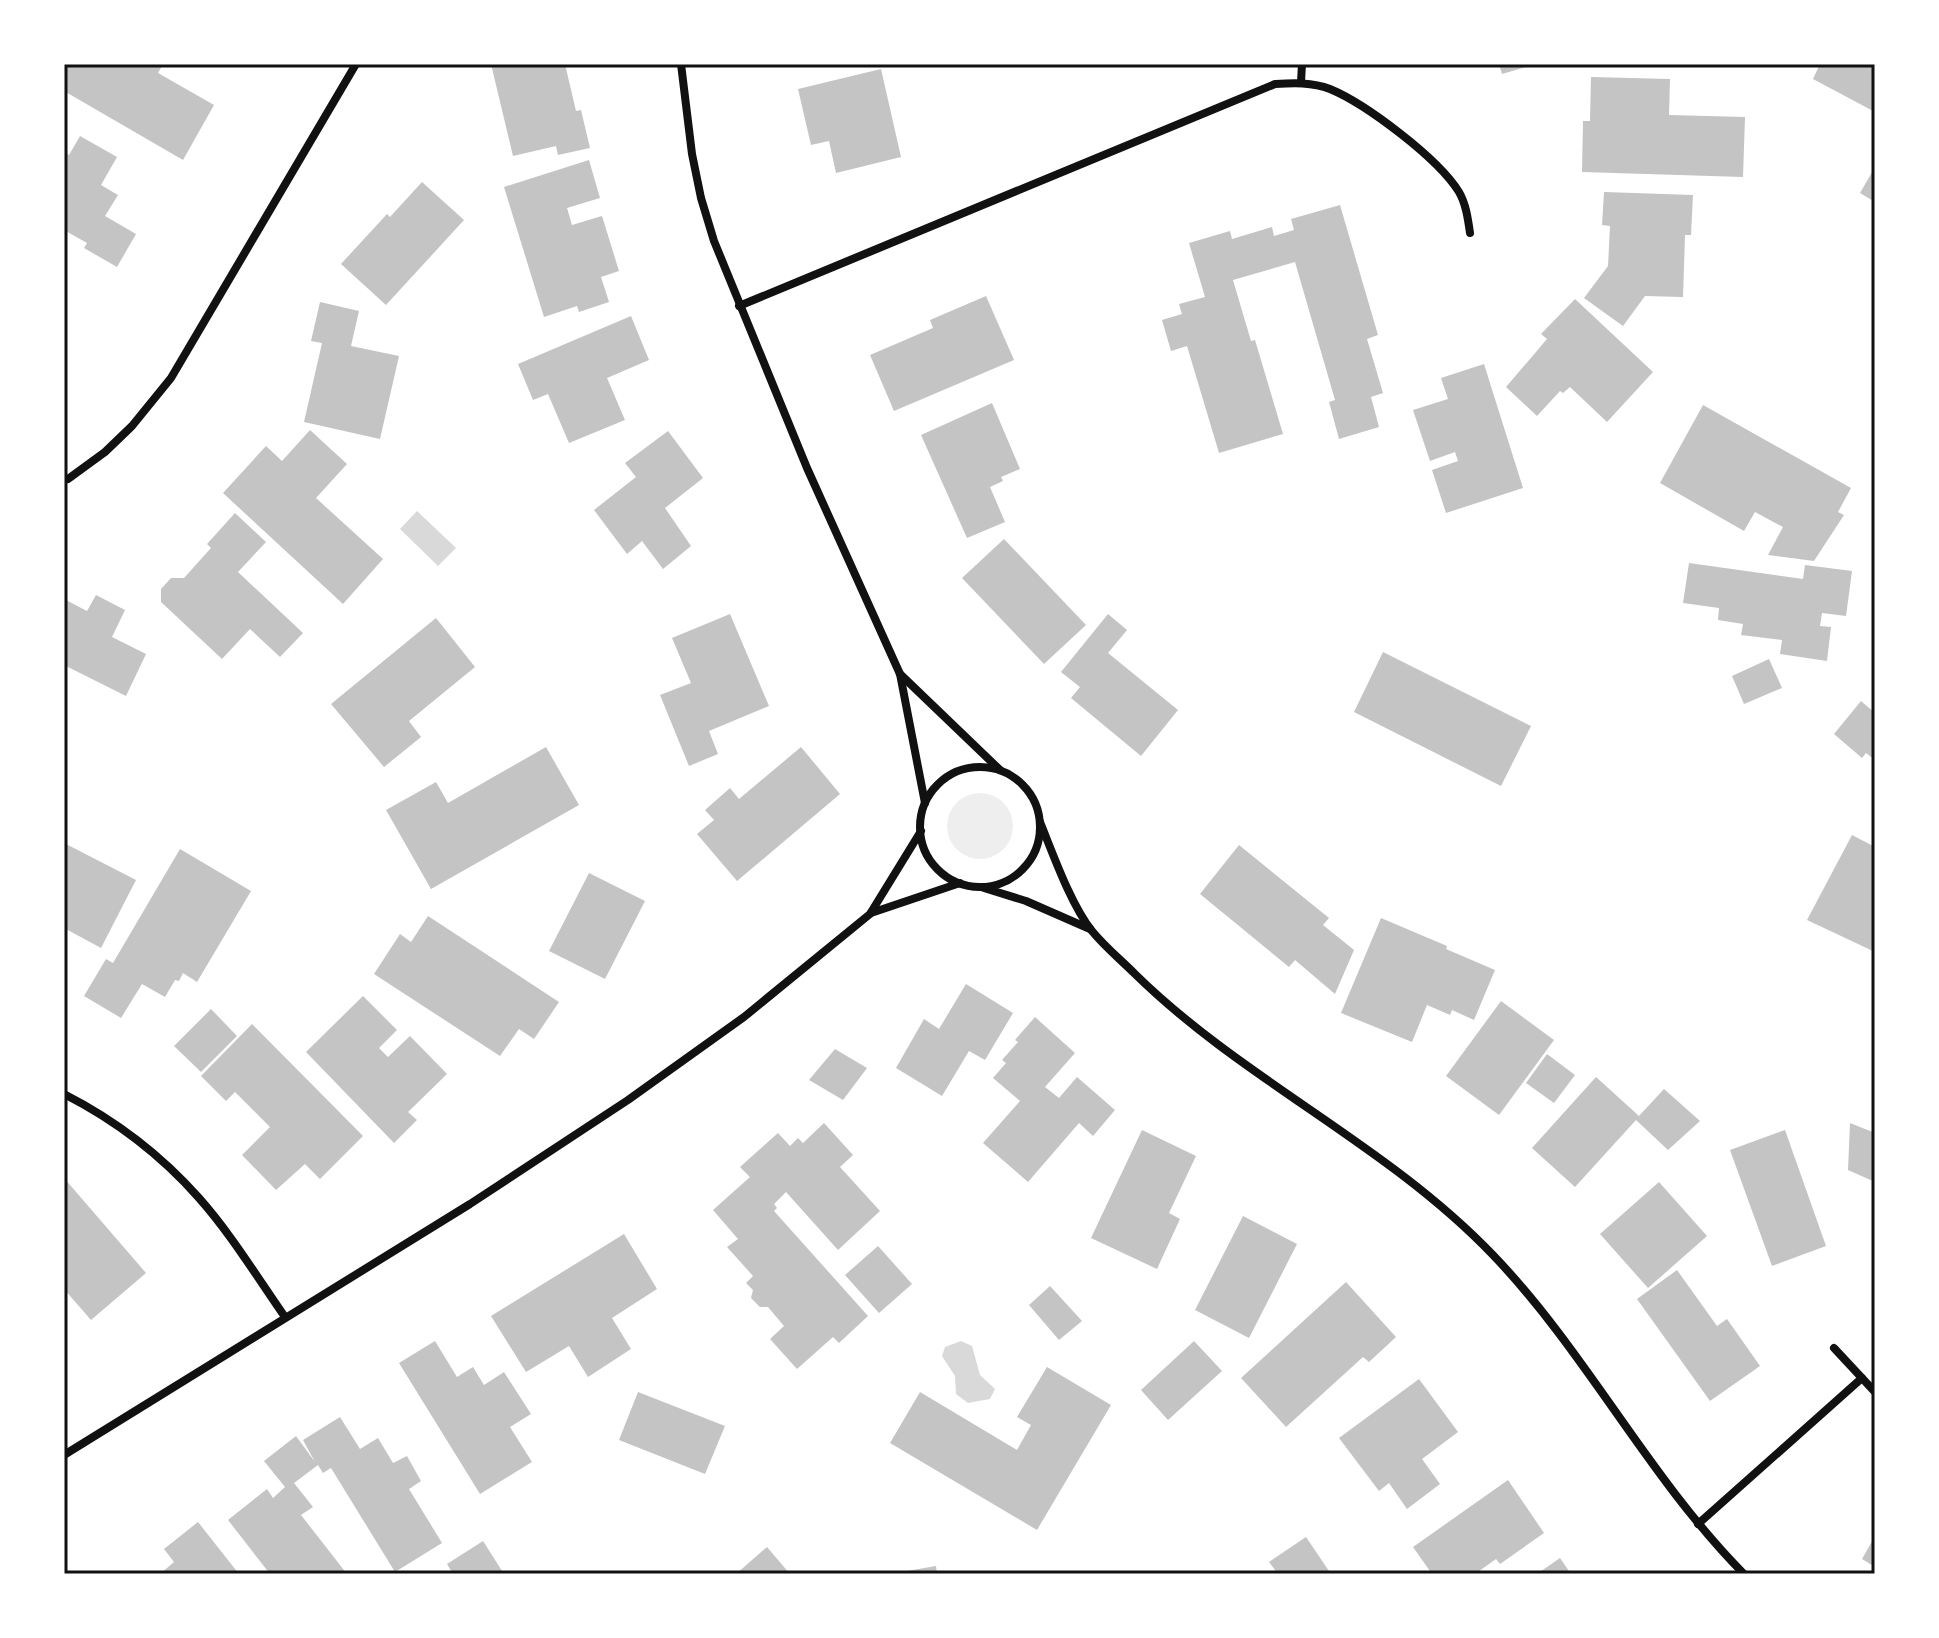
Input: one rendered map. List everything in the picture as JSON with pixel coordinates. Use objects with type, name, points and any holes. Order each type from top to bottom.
[{"type":"street","points":[[68,479],[105,452],[132,426],[171,378],[356,64]]},
{"type":"street","points":[[681,64],[684,104],[701,198],[739,306],[832,526],[900,674],[925,803]]},
{"type":"street","points":[[1301,82],[1302,64]]},
{"type":"street","points":[[739,306],[1275,84],[1301,82],[1327,88],[1351,99],[1426,156],[1459,193],[1466,209],[1470,233]]},
{"type":"street","points":[[900,674],[1000,770]]},
{"type":"street","points":[[1091,930],[1026,901],[960,883],[945,875],[924,848],[921,831],[925,803],[935,787],[949,775],[965,769],[982,767],[1015,777],[1028,790],[1036,805],[1040,822],[1071,893],[1091,930],[1183,1018],[1229,1055],[1396,1171],[1491,1253],[1574,1351],[1650,1462],[1698,1524],[1744,1574]]},
{"type":"street","points":[[980,887],[1000,883],[1017,874],[1031,860],[1038,842],[1040,822]]},
{"type":"street","points":[[64,1455],[470,1204],[628,1100],[744,1017],[870,914],[921,831]]},
{"type":"street","points":[[870,914],[960,883]]},
{"type":"street","points":[[64,1094],[112,1121],[144,1144],[180,1178],[224,1230],[285,1317]]},
{"type":"street","points":[[1834,1348],[1875,1392]]},
{"type":"street","points":[[1698,1524],[1862,1378]]},
{"type":"shaded area","points":[[417,511],[456,548],[438,566],[400,529]]},
{"type":"shaded area","points":[[980,793],[993,796],[1003,803],[1010,813],[1013,826],[1010,839],[1003,849],[993,856],[980,859],[967,856],[957,849],[950,839],[947,826],[950,813],[957,803],[967,796]]},
{"type":"shaded area","points":[[961,1341],[972,1346],[980,1375],[995,1389],[990,1399],[968,1403],[956,1394],[955,1376],[942,1356],[945,1347]]},
{"type":"building","points":[[64,64],[163,64],[158,73],[214,105],[183,160],[64,91]]},
{"type":"building","points":[[491,64],[565,64],[576,111],[581,110],[590,148],[558,155],[556,146],[513,156]]},
{"type":"building","points":[[1499,64],[1533,64],[1533,65],[1502,74]]},
{"type":"building","points":[[1820,64],[1875,64],[1875,112],[1813,79]]},
{"type":"building","points":[[881,69],[901,157],[836,173],[829,141],[811,145],[798,89]]},
{"type":"building","points":[[1591,77],[1670,79],[1669,115],[1745,117],[1743,177],[1582,172],[1583,121],[1590,121]]},
{"type":"building","points":[[80,136],[117,157],[101,185],[118,195],[105,216],[136,234],[117,267],[84,248],[87,243],[64,230],[64,152],[69,155]]},
{"type":"building","points":[[589,160],[600,198],[567,208],[572,225],[602,216],[619,271],[601,277],[609,302],[579,312],[577,306],[544,317],[504,187]]},
{"type":"building","points":[[1875,167],[1875,202],[1860,193]]},
{"type":"building","points":[[422,182],[464,220],[386,305],[341,264],[387,214],[390,217]]},
{"type":"building","points":[[1604,192],[1693,195],[1691,235],[1685,235],[1683,297],[1645,296],[1623,326],[1584,298],[1608,266],[1610,226],[1602,225]]},
{"type":"building","points":[[1340,205],[1378,335],[1367,339],[1383,393],[1371,397],[1379,427],[1339,439],[1329,402],[1335,400],[1295,262],[1233,280],[1283,434],[1219,453],[1187,346],[1171,351],[1162,320],[1182,314],[1179,304],[1205,297],[1189,243],[1230,231],[1232,239],[1272,227],[1274,236],[1294,230],[1291,219]]},
{"type":"building","points":[[986,296],[1014,360],[894,411],[870,355],[933,328],[930,320]]},
{"type":"building","points":[[1575,299],[1653,372],[1607,422],[1570,387],[1563,393],[1560,391],[1537,416],[1506,387],[1547,339],[1541,334]]},
{"type":"building","points":[[320,302],[359,311],[351,346],[399,356],[380,439],[304,422],[322,343],[311,341]]},
{"type":"building","points":[[631,316],[649,360],[607,378],[625,420],[569,443],[548,394],[533,400],[518,364]]},
{"type":"building","points":[[1484,364],[1523,488],[1446,513],[1432,470],[1458,461],[1455,452],[1430,461],[1413,410],[1448,399],[1441,378]]},
{"type":"building","points":[[992,403],[1020,469],[1001,477],[1003,481],[990,487],[1005,522],[967,538],[921,435]]},
{"type":"building","points":[[1703,405],[1851,488],[1838,512],[1844,515],[1814,561],[1768,555],[1783,527],[1755,512],[1744,531],[1660,483]]},
{"type":"building","points":[[310,430],[347,464],[316,498],[383,559],[343,604],[223,493],[266,446],[282,461]]},
{"type":"building","points":[[668,431],[703,478],[665,508],[691,546],[663,569],[642,541],[627,554],[594,510],[636,477],[625,463]]},
{"type":"building","points":[[235,513],[266,542],[238,572],[303,633],[280,657],[250,629],[222,659],[161,602],[161,589],[171,578],[184,578],[211,548],[207,544]]},
{"type":"building","points":[[1004,539],[1086,625],[1044,664],[962,578]]},
{"type":"building","points":[[1689,563],[1803,579],[1805,565],[1852,571],[1846,616],[1822,613],[1820,626],[1831,627],[1827,661],[1780,654],[1782,640],[1741,635],[1743,624],[1718,620],[1719,608],[1683,603]]},
{"type":"building","points":[[96,595],[125,610],[112,637],[146,654],[126,696],[64,665],[64,599],[87,611]]},
{"type":"building","points":[[730,614],[769,706],[709,731],[718,754],[689,766],[660,695],[691,683],[672,638]]},
{"type":"building","points":[[1108,614],[1127,630],[1108,653],[1178,710],[1141,756],[1071,698],[1080,687],[1061,672]]},
{"type":"building","points":[[436,618],[475,667],[409,721],[421,737],[384,767],[331,704]]},
{"type":"building","points":[[1383,652],[1531,726],[1501,786],[1354,712]]},
{"type":"building","points":[[1769,659],[1782,688],[1744,704],[1732,676]]},
{"type":"building","points":[[1861,701],[1875,713],[1875,760],[1866,753],[1862,758],[1834,734]]},
{"type":"building","points":[[546,747],[579,805],[431,889],[386,810],[436,782],[448,803]]},
{"type":"building","points":[[801,747],[840,794],[737,881],[697,834],[714,820],[705,810],[730,788],[739,799]]},
{"type":"building","points":[[1852,835],[1875,847],[1875,952],[1807,920]]},
{"type":"building","points":[[64,843],[136,880],[101,948],[64,928]]},
{"type":"building","points":[[1239,845],[1329,918],[1323,925],[1354,950],[1335,994],[1295,960],[1289,967],[1200,894]]},
{"type":"building","points":[[180,849],[251,891],[197,982],[183,973],[165,997],[142,984],[121,1018],[84,996],[106,959],[113,963]]},
{"type":"building","points":[[589,873],[645,901],[605,979],[549,951]]},
{"type":"building","points":[[428,916],[559,1002],[534,1039],[519,1029],[500,1056],[374,974],[400,934],[411,942]]},
{"type":"building","points":[[1381,918],[1495,970],[1474,1020],[1452,1010],[1450,1015],[1427,1005],[1412,1042],[1341,1013]]},
{"type":"building","points":[[966,984],[1013,1013],[985,1060],[969,1051],[942,1096],[896,1068],[924,1019],[939,1029]]},
{"type":"building","points":[[363,996],[397,1030],[379,1048],[388,1057],[410,1036],[447,1074],[408,1112],[417,1120],[394,1143],[306,1052]]},
{"type":"building","points":[[1501,1001],[1554,1040],[1499,1115],[1446,1076]]},
{"type":"building","points":[[211,1009],[237,1036],[201,1072],[174,1046]]},
{"type":"building","points":[[1035,1017],[1075,1053],[1045,1087],[1059,1098],[1077,1077],[1115,1110],[1093,1136],[1079,1123],[1028,1182],[983,1143],[1020,1101],[993,1078],[1006,1063],[1002,1060],[1018,1042],[1015,1040]]},
{"type":"building","points":[[252,1024],[363,1136],[320,1179],[305,1164],[276,1190],[242,1155],[270,1127],[235,1092],[226,1101],[201,1076]]},
{"type":"building","points":[[835,1049],[867,1068],[843,1100],[809,1080]]},
{"type":"building","points":[[1547,1054],[1575,1075],[1554,1103],[1526,1083]]},
{"type":"building","points":[[1596,1077],[1639,1116],[1664,1089],[1700,1121],[1668,1150],[1636,1120],[1575,1187],[1532,1148]]},
{"type":"building","points":[[824,1123],[853,1155],[840,1167],[880,1211],[838,1250],[786,1192],[774,1204],[777,1208],[774,1211],[868,1316],[839,1343],[833,1337],[797,1369],[770,1339],[784,1326],[768,1307],[760,1307],[751,1298],[753,1290],[746,1283],[753,1276],[727,1247],[738,1239],[713,1210],[750,1177],[740,1167],[778,1133],[790,1146],[798,1138],[803,1143]]},
{"type":"building","points":[[1850,1123],[1875,1133],[1875,1182],[1848,1170]]},
{"type":"building","points":[[1142,1130],[1196,1156],[1169,1213],[1180,1219],[1157,1269],[1091,1238]]},
{"type":"building","points":[[1785,1130],[1826,1246],[1772,1266],[1730,1150]]},
{"type":"building","points":[[64,1178],[146,1273],[91,1320],[64,1289]]},
{"type":"building","points":[[1659,1182],[1707,1236],[1648,1288],[1600,1234]]},
{"type":"building","points":[[1243,1216],[1297,1244],[1249,1338],[1195,1310]]},
{"type":"building","points":[[624,1234],[657,1289],[612,1318],[631,1349],[588,1377],[569,1346],[526,1372],[491,1316]]},
{"type":"building","points":[[878,1246],[912,1284],[879,1313],[845,1275]]},
{"type":"building","points":[[1677,1270],[1717,1326],[1727,1319],[1760,1366],[1710,1401],[1637,1299]]},
{"type":"building","points":[[1346,1282],[1396,1337],[1369,1362],[1363,1357],[1286,1427],[1241,1378]]},
{"type":"building","points":[[1050,1286],[1082,1321],[1059,1340],[1029,1305]]},
{"type":"building","points":[[435,1341],[457,1377],[473,1367],[484,1385],[504,1372],[531,1414],[510,1427],[532,1462],[480,1494],[399,1363]]},
{"type":"building","points":[[1194,1341],[1222,1371],[1168,1420],[1141,1390]]},
{"type":"building","points":[[1047,1367],[1111,1405],[1037,1530],[890,1443],[920,1392],[1017,1450],[1031,1425],[1017,1417]]},
{"type":"building","points":[[1419,1379],[1458,1432],[1422,1459],[1440,1484],[1407,1509],[1389,1483],[1379,1491],[1339,1438]]},
{"type":"building","points":[[638,1392],[725,1426],[705,1474],[619,1440]]},
{"type":"building","points":[[340,1417],[360,1449],[378,1438],[393,1463],[407,1456],[421,1481],[409,1489],[442,1543],[395,1572],[331,1468],[323,1473],[318,1465],[294,1483],[313,1507],[301,1515],[347,1574],[270,1574],[228,1520],[267,1489],[273,1498],[285,1487],[264,1461],[296,1436],[315,1462],[303,1440]]},
{"type":"building","points":[[1508,1480],[1544,1533],[1500,1564],[1496,1559],[1475,1574],[1432,1574],[1413,1547]]},
{"type":"building","points":[[198,1522],[239,1574],[160,1574],[174,1562],[164,1549]]},
{"type":"building","points":[[1875,1536],[1875,1567],[1862,1559]]},
{"type":"building","points":[[1306,1537],[1331,1574],[1278,1574],[1269,1562]]},
{"type":"building","points":[[483,1541],[504,1574],[453,1574],[447,1564]]},
{"type":"building","points":[[767,1547],[790,1574],[736,1574]]},
{"type":"building","points":[[1560,1558],[1571,1574],[1537,1574]]},
{"type":"building","points":[[936,1566],[937,1574],[901,1574],[901,1572]]}]
